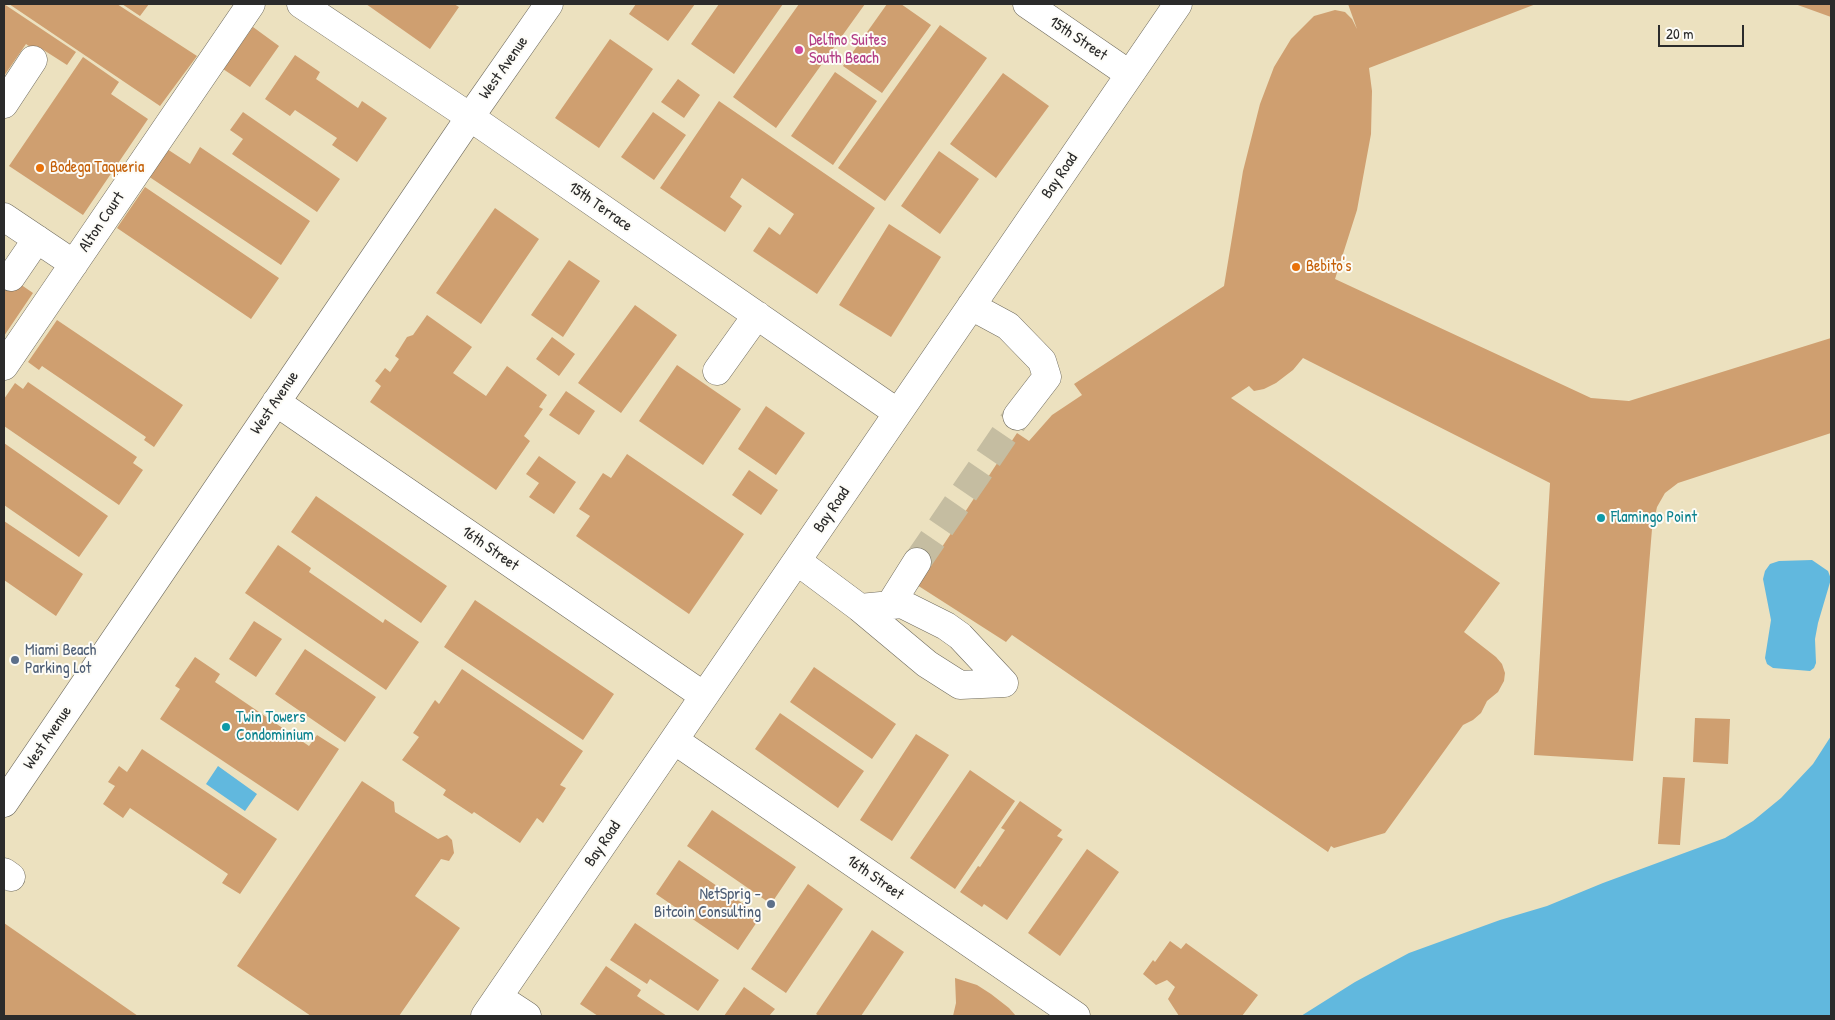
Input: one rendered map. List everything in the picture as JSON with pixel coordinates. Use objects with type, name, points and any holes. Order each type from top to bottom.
[{"type":"street","name":"Alton Court","points":[[4,366],[251,4]]},
{"type":"street","name":"15th Terrace","points":[[301,4],[470,117],[898,413]]},
{"type":"street","name":"West Avenue","points":[[4,803],[470,117],[549,4]]},
{"type":"street","name":"15th Street","points":[[1027,4],[1130,74]]},
{"type":"street","name":"Bay Road","points":[[492,1007],[1178,4]]},
{"type":"street","points":[[4,104],[34,60]]},
{"type":"street","points":[[4,216],[74,264]]},
{"type":"street","points":[[11,277],[37,239]]},
{"type":"street","points":[[971,306],[1008,326],[1042,360],[1047,376],[1017,416]]},
{"type":"street","points":[[717,370],[757,315]]},
{"type":"street","name":"16th Street","points":[[276,402],[704,696]]},
{"type":"street","points":[[797,562],[860,608],[927,664],[960,684],[1004,684],[960,636],[946,626],[902,604],[860,608]]},
{"type":"street","points":[[890,605],[917,562]]},
{"type":"street","name":"16th Street","points":[[674,740],[1076,1016]]},
{"type":"street","points":[[492,1007],[526,1016]]},
{"type":"water","points":[[1812,560],[1828,571],[1831,579],[1815,639],[1816,663],[1810,671],[1773,668],[1767,664],[1765,658],[1771,620],[1763,579],[1765,571],[1770,564],[1779,561]]},
{"type":"water","points":[[1831,736],[1831,1016],[1301,1016],[1355,982],[1409,953],[1500,920],[1547,906],[1603,883],[1725,838],[1753,821],[1781,798],[1813,764]]},
{"type":"water","points":[[218,766],[257,794],[245,811],[206,784]]},
{"type":"building","points":[[4,4],[76,52],[67,65],[42,49],[39,53],[26,44],[4,76]]},
{"type":"building","points":[[9,4],[117,4],[197,56],[160,106]]},
{"type":"building","points":[[122,4],[149,4],[140,16]]},
{"type":"building","points":[[366,4],[454,4],[459,7],[430,49]]},
{"type":"building","points":[[636,4],[695,4],[668,41],[629,14]]},
{"type":"building","points":[[719,4],[783,4],[734,74],[691,44]]},
{"type":"building","name":"Delfino Suites South Beach","points":[[799,4],[865,4],[776,128],[733,97]]},
{"type":"building","points":[[887,4],[901,4],[931,25],[882,93],[843,66]]},
{"type":"building","points":[[1348,4],[1536,4],[1369,68],[1372,91],[1371,134],[1357,210],[1335,279],[1591,398],[1629,401],[1831,338],[1831,433],[1678,483],[1665,493],[1657,507],[1652,529],[1633,761],[1534,755],[1550,483],[1303,358],[1293,370],[1276,383],[1264,389],[1254,391],[1249,386],[1231,398],[1500,583],[1464,632],[1502,664],[1505,673],[1504,681],[1498,692],[1487,701],[1481,713],[1463,725],[1385,833],[1334,848],[1331,846],[1328,852],[1012,635],[1006,642],[917,585],[1017,433],[1029,441],[1052,415],[1082,395],[1074,384],[1224,286],[1243,171],[1260,104],[1274,67],[1291,39],[1314,16],[1335,10],[1345,12],[1352,19],[1357,29]]},
{"type":"building","points":[[1795,4],[1831,4],[1831,17]]},
{"type":"building","points":[[940,25],[987,58],[885,201],[838,168]]},
{"type":"building","points":[[253,27],[279,46],[250,87],[223,69]]},
{"type":"building","points":[[610,39],[653,69],[599,148],[555,118]]},
{"type":"building","points":[[295,55],[320,72],[316,79],[358,108],[362,101],[387,118],[357,162],[332,145],[337,138],[295,110],[290,116],[265,99]]},
{"type":"building","points":[[83,57],[119,82],[111,94],[148,119],[83,215],[9,166]]},
{"type":"building","points":[[835,72],[877,101],[833,165],[791,136]]},
{"type":"building","points":[[1003,73],[1049,106],[996,178],[950,144]]},
{"type":"building","points":[[678,79],[700,95],[684,118],[661,102]]},
{"type":"building","points":[[719,101],[875,208],[817,294],[753,251],[769,227],[780,235],[794,214],[742,178],[730,197],[742,206],[725,232],[660,188]]},
{"type":"building","points":[[243,112],[340,179],[317,212],[232,154],[243,139],[230,130]]},
{"type":"building","points":[[653,112],[686,135],[654,180],[621,157]]},
{"type":"building","points":[[200,147],[310,221],[281,265],[148,176],[167,149],[190,164]]},
{"type":"building","points":[[939,151],[979,179],[940,234],[901,206]]},
{"type":"building","points":[[145,187],[279,278],[251,319],[117,228]]},
{"type":"building","points":[[495,208],[539,239],[481,324],[436,293]]},
{"type":"building","points":[[889,224],[941,257],[891,337],[839,305]]},
{"type":"building","points":[[569,260],[600,281],[563,337],[531,315]]},
{"type":"building","points":[[4,273],[33,293],[4,336]]},
{"type":"building","points":[[635,305],[677,335],[621,413],[578,383]]},
{"type":"building","points":[[427,315],[472,347],[453,373],[486,396],[507,366],[547,395],[539,407],[543,409],[524,436],[530,441],[496,490],[370,402],[381,386],[375,381],[385,368],[390,372],[399,359],[395,356],[407,337],[413,335]]},
{"type":"building","points":[[57,320],[183,405],[154,447],[144,440],[146,437],[42,366],[39,370],[28,362]]},
{"type":"building","points":[[552,337],[575,354],[559,376],[536,359]]},
{"type":"building","points":[[677,365],[741,409],[703,465],[639,421]]},
{"type":"building","points":[[28,382],[137,457],[133,463],[143,470],[119,505],[4,426],[4,399],[15,383],[23,389]]},
{"type":"building","points":[[566,391],[595,411],[579,435],[549,415]]},
{"type":"building","points":[[766,406],[805,433],[776,475],[738,449]]},
{"type":"building","points":[[4,443],[108,516],[79,557],[4,505]]},
{"type":"building","points":[[627,454],[744,534],[689,614],[576,536],[590,516],[579,509],[603,473],[611,478]]},
{"type":"building","points":[[539,456],[576,482],[554,514],[529,497],[539,483],[526,474]]},
{"type":"building","points":[[749,470],[778,490],[761,515],[732,495]]},
{"type":"building","points":[[316,496],[447,586],[421,623],[291,532]]},
{"type":"building","points":[[4,521],[83,574],[56,616],[4,580]]},
{"type":"building","points":[[278,545],[311,568],[309,572],[383,623],[385,619],[419,642],[386,690],[245,593]]},
{"type":"building","points":[[475,600],[614,694],[583,740],[444,647]]},
{"type":"building","points":[[254,621],[282,639],[256,677],[229,659]]},
{"type":"building","points":[[305,649],[376,697],[345,742],[275,694]]},
{"type":"building","name":"Twin Towers Condominium","points":[[195,657],[220,674],[215,682],[309,746],[317,735],[339,749],[298,811],[160,719],[180,689],[175,686]]},
{"type":"building","points":[[814,667],[896,724],[872,759],[790,702]]},
{"type":"building","points":[[462,669],[583,751],[560,785],[566,788],[543,823],[537,818],[520,843],[474,812],[472,814],[443,795],[446,790],[402,760],[419,737],[413,733],[435,700],[439,704]]},
{"type":"building","points":[[780,713],[864,771],[838,808],[755,749]]},
{"type":"building","points":[[1695,718],[1730,719],[1728,764],[1693,762]]},
{"type":"building","points":[[916,734],[949,755],[892,841],[860,820]]},
{"type":"building","points":[[142,749],[277,839],[240,894],[222,883],[228,874],[130,808],[123,818],[103,804],[115,786],[108,782],[119,766],[127,772]]},
{"type":"building","points":[[970,770],[1015,801],[955,889],[910,858]]},
{"type":"building","points":[[1663,777],[1685,778],[1680,845],[1658,844]]},
{"type":"building","points":[[362,781],[394,802],[395,812],[438,839],[447,835],[452,840],[454,853],[449,861],[441,859],[415,896],[460,928],[399,1016],[311,1016],[237,966]]},
{"type":"building","points":[[1020,801],[1062,830],[1057,836],[1063,839],[1007,920],[984,904],[982,907],[960,892],[978,866],[980,867],[1005,830],[1001,828]]},
{"type":"building","points":[[712,810],[796,867],[771,904],[687,846]]},
{"type":"building","points":[[1087,849],[1119,872],[1060,956],[1028,933]]},
{"type":"building","points":[[679,860],[761,916],[738,950],[656,894]]},
{"type":"building","points":[[808,884],[843,909],[786,993],[751,969]]},
{"type":"building","points":[[4,923],[138,1016],[4,1016]]},
{"type":"building","points":[[635,923],[719,980],[698,1011],[650,979],[647,984],[610,960]]},
{"type":"building","points":[[872,930],[904,952],[861,1016],[819,1016],[816,1014]]},
{"type":"building","points":[[1170,941],[1181,949],[1186,943],[1258,995],[1242,1016],[1179,1016],[1168,999],[1175,987],[1167,980],[1156,985],[1143,974],[1153,960],[1155,962]]},
{"type":"building","points":[[606,966],[641,990],[637,996],[667,1016],[598,1016],[580,1004]]},
{"type":"building","points":[[955,978],[977,985],[1009,1008],[1016,1016],[953,1016],[956,1003]]},
{"type":"building","points":[[744,987],[775,1009],[769,1016],[724,1016]]},
{"type":"tunnel","points":[[917,562],[1017,416]]},
{"type":"place","name":"Delfino Suites South Beach","points":[[799,50]]},
{"type":"place","name":"Bodega Taqueria","points":[[40,168]]},
{"type":"place","name":"Bebito's","points":[[1296,267]]},
{"type":"place","name":"Flamingo Point","points":[[1601,518]]},
{"type":"place","name":"Miami Beach Parking Lot","points":[[15,660]]},
{"type":"place","name":"Twin Towers Condominium","points":[[226,727]]},
{"type":"place","name":"NetSprig - Bitcoin Consulting","points":[[771,904]]}]
